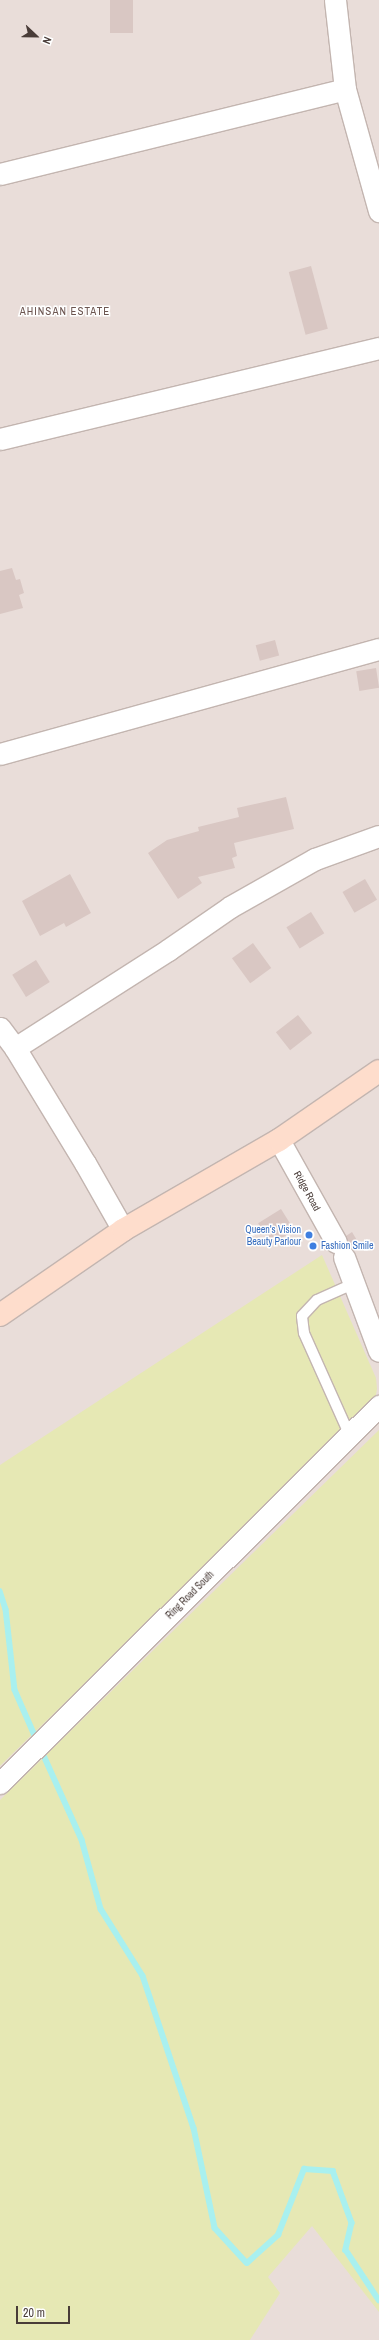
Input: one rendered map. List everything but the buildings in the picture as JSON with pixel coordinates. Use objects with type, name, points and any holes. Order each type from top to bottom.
[{"type":"street","points":[[335,0],[345,88],[379,211]]},
{"type":"street","points":[[0,174],[345,88]]},
{"type":"street","points":[[0,439],[379,348]]},
{"type":"street","points":[[0,754],[379,649]]},
{"type":"street","points":[[15,1048],[168,950],[230,906],[315,859],[379,836]]},
{"type":"street","points":[[0,1028],[15,1048],[85,1163],[123,1230]]},
{"type":"street","points":[[0,1315],[123,1230],[278,1140],[379,1071]]},
{"type":"street","name":"Ridge Road","points":[[278,1140],[340,1250],[379,1351]]},
{"type":"street","name":"Ring Road South","points":[[0,1783],[156,1630],[379,1406]]},
{"type":"lane","points":[[350,1436],[304,1333],[302,1316],[317,1300],[353,1284]]},
{"type":"shaded area","points":[[0,0],[379,0],[379,2340],[0,2340]]},
{"type":"green space","points":[[322,1255],[376,1378],[377,1389],[375,1400],[0,1766],[0,1465]]},
{"type":"green space","points":[[379,1430],[379,2312],[312,2226],[268,2277],[280,2293],[250,2340],[0,2340],[0,1800]]},
{"type":"waterway","points":[[0,1591],[6,1609],[15,1690],[37,1740]]},
{"type":"waterway","points":[[41,1749],[82,1840],[101,1909],[143,1976],[194,2128],[215,2228],[247,2263],[278,2235],[304,2169],[333,2171],[352,2223],[346,2250],[379,2300]]},
{"type":"place","name":"Queen's Vision Beauty Parlour","points":[[309,1235]]},
{"type":"place","name":"Fashion Smile","points":[[313,1246]]},
{"type":"district","name":"AHINSAN ESTATE","points":[[65,311]]}]
